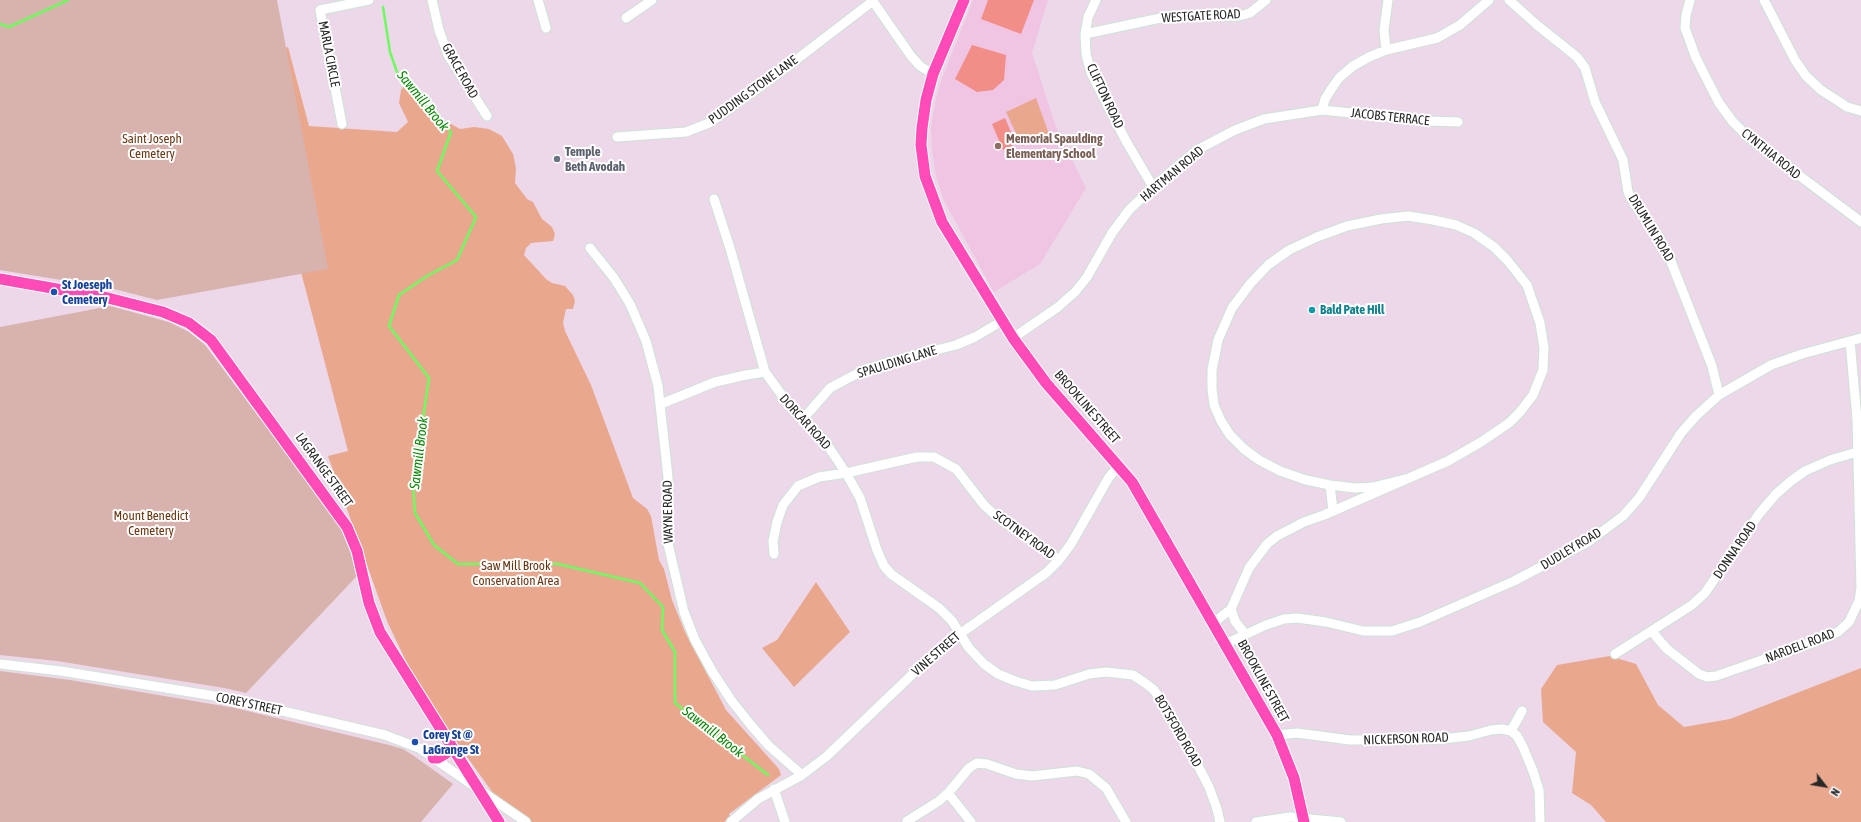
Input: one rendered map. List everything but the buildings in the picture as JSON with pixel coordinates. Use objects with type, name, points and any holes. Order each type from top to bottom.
[{"type":"main road","name":"BROOKLINE STREET","points":[[964,0],[933,74],[926,100],[922,128],[921,146],[925,176],[942,222],[1013,338],[1046,383],[1132,482],[1212,624],[1277,735],[1294,778],[1304,820]]},
{"type":"main road","name":"LAGRANGE STREET","points":[[0,279],[108,298],[155,310],[184,320],[211,340],[347,527],[360,558],[369,603],[377,626],[499,822]]},
{"type":"main road","points":[[433,758],[438,758],[445,754],[450,743]]},
{"type":"street","name":"MARLA CIRCLE","points":[[342,124],[320,10],[369,0]]},
{"type":"street","name":"GRACE ROAD","points":[[432,0],[438,30],[448,55],[487,116]]},
{"type":"street","points":[[538,0],[546,28]]},
{"type":"street","points":[[626,18],[652,0]]},
{"type":"street","name":"CLIFTON ROAD","points":[[1096,0],[1088,17],[1085,34],[1086,54],[1091,73],[1153,187]]},
{"type":"street","name":"WESTGATE ROAD","points":[[1085,34],[1170,16],[1239,16],[1250,13],[1266,0]]},
{"type":"street","points":[[1386,50],[1384,30],[1388,0]]},
{"type":"street","points":[[1322,110],[1325,99],[1339,78],[1353,66],[1386,50],[1437,38],[1460,25],[1489,0]]},
{"type":"street","name":"DRUMLIN ROAD","points":[[1509,0],[1537,26],[1577,57],[1585,68],[1595,102],[1623,160],[1628,192],[1635,205],[1658,236],[1670,259],[1710,360],[1719,395]]},
{"type":"street","name":"CYNTHIA ROAD","points":[[1690,0],[1686,15],[1685,28],[1696,58],[1719,103],[1733,122],[1759,146],[1861,222]]},
{"type":"street","points":[[1764,0],[1794,60],[1806,76],[1820,90],[1847,107],[1861,111]]},
{"type":"street","points":[[872,1],[911,56],[920,66],[933,74]]},
{"type":"street","name":"PUDDING STONE LANE","points":[[617,137],[686,132],[709,124],[775,76],[872,1]]},
{"type":"street","name":"HARTMAN ROAD","points":[[1013,338],[1058,307],[1075,292],[1087,277],[1112,233],[1130,210],[1153,187],[1197,150],[1235,130],[1264,119],[1322,110]]},
{"type":"street","name":"JACOBS TERRACE","points":[[1322,110],[1430,121],[1458,122]]},
{"type":"street","name":"DORCAR ROAD","points":[[714,199],[730,248],[765,372],[779,393],[824,440],[846,473],[860,498],[884,566],[891,574],[939,608],[960,632]]},
{"type":"street","points":[[1212,624],[1231,609],[1249,568],[1267,544],[1277,536],[1304,522],[1409,478],[1448,461],[1481,442],[1509,423],[1533,395],[1543,370],[1544,348],[1540,323],[1526,285],[1507,260],[1494,247],[1474,233],[1456,225],[1408,216],[1381,219],[1347,226],[1317,237],[1289,250],[1268,264],[1250,284],[1232,308],[1218,340],[1212,370],[1214,406],[1221,421],[1230,435],[1244,449],[1259,460],[1280,471],[1306,480],[1330,485],[1355,488],[1373,487],[1409,478]]},
{"type":"street","name":"WAYNE ROAD","points":[[590,248],[614,278],[630,304],[646,342],[661,404],[668,477],[668,544],[684,612],[695,640],[712,671],[731,700],[768,745],[802,775]]},
{"type":"street","name":"SPAULDING LANE","points":[[804,419],[830,388],[856,374],[888,362],[956,345],[976,337],[1002,321]]},
{"type":"street","name":"DUDLEY ROAD","points":[[1225,644],[1284,619],[1297,618],[1326,622],[1363,631],[1378,632],[1405,628],[1514,581],[1588,542],[1623,516],[1639,498],[1681,433],[1696,416],[1719,395],[1772,365],[1802,354],[1861,338]]},
{"type":"street","name":"NARDELL ROAD","points":[[1654,630],[1654,634],[1666,649],[1699,674],[1707,677],[1716,676],[1820,640],[1838,632],[1849,622],[1859,601],[1861,588],[1857,419],[1850,341]]},
{"type":"street","points":[[661,404],[715,382],[765,372]]},
{"type":"street","name":"DONNA ROAD","points":[[1615,654],[1692,605],[1705,593],[1760,514],[1776,494],[1791,481],[1805,471],[1830,460],[1857,452]]},
{"type":"street","name":"SCOTNEY ROAD","points":[[774,554],[773,541],[777,522],[783,505],[789,495],[798,486],[819,477],[846,473],[893,461],[917,457],[934,457],[956,469],[984,505],[996,516],[1059,560]]},
{"type":"street","name":"VINE STREET","points":[[731,822],[758,799],[802,775],[827,756],[920,666],[960,632],[1034,581],[1059,560],[1071,544],[1109,477],[1119,466]]},
{"type":"street","points":[[1330,485],[1333,510]]},
{"type":"street","points":[[1231,609],[1235,621],[1246,634]]},
{"type":"street","name":"BOTSFORD ROAD","points":[[960,632],[969,648],[984,664],[998,674],[1032,686],[1055,685],[1089,674],[1106,672],[1133,676],[1145,683],[1154,690],[1178,727],[1208,787],[1217,809],[1220,822]]},
{"type":"street","name":"COREY STREET","points":[[0,664],[96,676],[242,701],[385,735],[413,745],[482,793]]},
{"type":"street","points":[[1522,711],[1511,731],[1517,736],[1523,746],[1533,771],[1539,790],[1540,822]]},
{"type":"street","name":"NICKERSON ROAD","points":[[1277,735],[1298,733],[1350,740],[1412,740],[1469,736],[1490,730],[1502,729],[1511,731]]},
{"type":"street","points":[[906,821],[939,801],[948,793],[969,768],[977,763],[987,764],[1016,774],[1032,776],[1077,772],[1089,774],[1106,788],[1126,822]]},
{"type":"street","points":[[774,789],[785,822]]},
{"type":"street","points":[[482,793],[526,822]]},
{"type":"street","points":[[948,793],[971,822]]},
{"type":"street","points":[[1256,822],[1290,817],[1304,820],[1328,819],[1341,822]]},
{"type":"shaded area","name":"Memorial Spaulding Elementary School","points":[[973,0],[1048,0],[1032,53],[1056,127],[1086,188],[1040,264],[994,292],[944,201],[936,176],[932,150],[931,127],[936,98],[941,81]]},
{"type":"shaded area","points":[[988,0],[1034,0],[1021,34],[981,19]]},
{"type":"shaded area","points":[[972,45],[1006,55],[1004,80],[993,90],[977,92],[955,79]]},
{"type":"shaded area","points":[[1005,118],[1016,144],[1003,150],[992,124]]},
{"type":"green space","name":"Saint Joseph Cemetery","points":[[0,0],[277,0],[328,269],[157,300],[110,288],[0,270]]},
{"type":"green space","name":"Saw Mill Brook Conservation Area","points":[[288,47],[309,126],[397,132],[408,122],[399,103],[401,90],[405,85],[411,83],[418,97],[424,100],[437,116],[460,129],[474,127],[489,129],[502,136],[513,154],[516,168],[515,183],[527,199],[533,202],[542,219],[552,227],[555,234],[553,241],[531,243],[526,248],[524,255],[546,279],[552,283],[565,286],[573,295],[575,301],[573,309],[566,309],[563,323],[565,331],[591,385],[633,498],[647,509],[651,516],[659,560],[664,569],[672,600],[685,632],[726,710],[779,769],[781,775],[729,814],[730,817],[724,822],[524,822],[511,818],[421,693],[387,621],[328,456],[348,451],[301,272],[271,53]]},
{"type":"green space","points":[[1036,98],[1049,134],[1022,146],[1006,112]]},
{"type":"green space","name":"Mount Benedict Cemetery","points":[[110,306],[169,322],[189,332],[205,345],[331,513],[341,529],[350,549],[357,576],[246,693],[224,688],[57,661],[0,655],[0,327]]},
{"type":"green space","points":[[816,582],[850,632],[794,687],[762,648],[777,640]]},
{"type":"green space","points":[[1610,656],[1636,664],[1658,705],[1684,727],[1730,719],[1861,668],[1861,822],[1606,822],[1591,805],[1572,793],[1576,752],[1543,722],[1541,689],[1557,665]]},
{"type":"green space","points":[[0,671],[70,680],[235,708],[389,745],[403,749],[453,784],[421,822],[0,822]]},
{"type":"waterway","name":"Sawmill Brook","points":[[0,24],[9,27],[68,0]]},
{"type":"waterway","name":"Sawmill Brook","points":[[383,7],[390,52],[398,75],[451,132],[437,171],[476,217],[457,260],[427,276],[399,295],[389,326],[429,378],[413,486],[415,513],[434,545],[458,564],[558,564],[640,583],[663,607],[662,630],[675,652],[675,703],[768,775]]},
{"type":"place","name":"Memorial Spaulding Elementary School","points":[[998,146]]},
{"type":"place","name":"Temple Beth Avodah","points":[[557,159]]},
{"type":"place","name":"St Joeseph Cemetery","points":[[54,292]]},
{"type":"place","name":"Bald Pate Hill","points":[[1312,310]]},
{"type":"place","name":"Corey St @ LaGrange St","points":[[415,742]]}]
